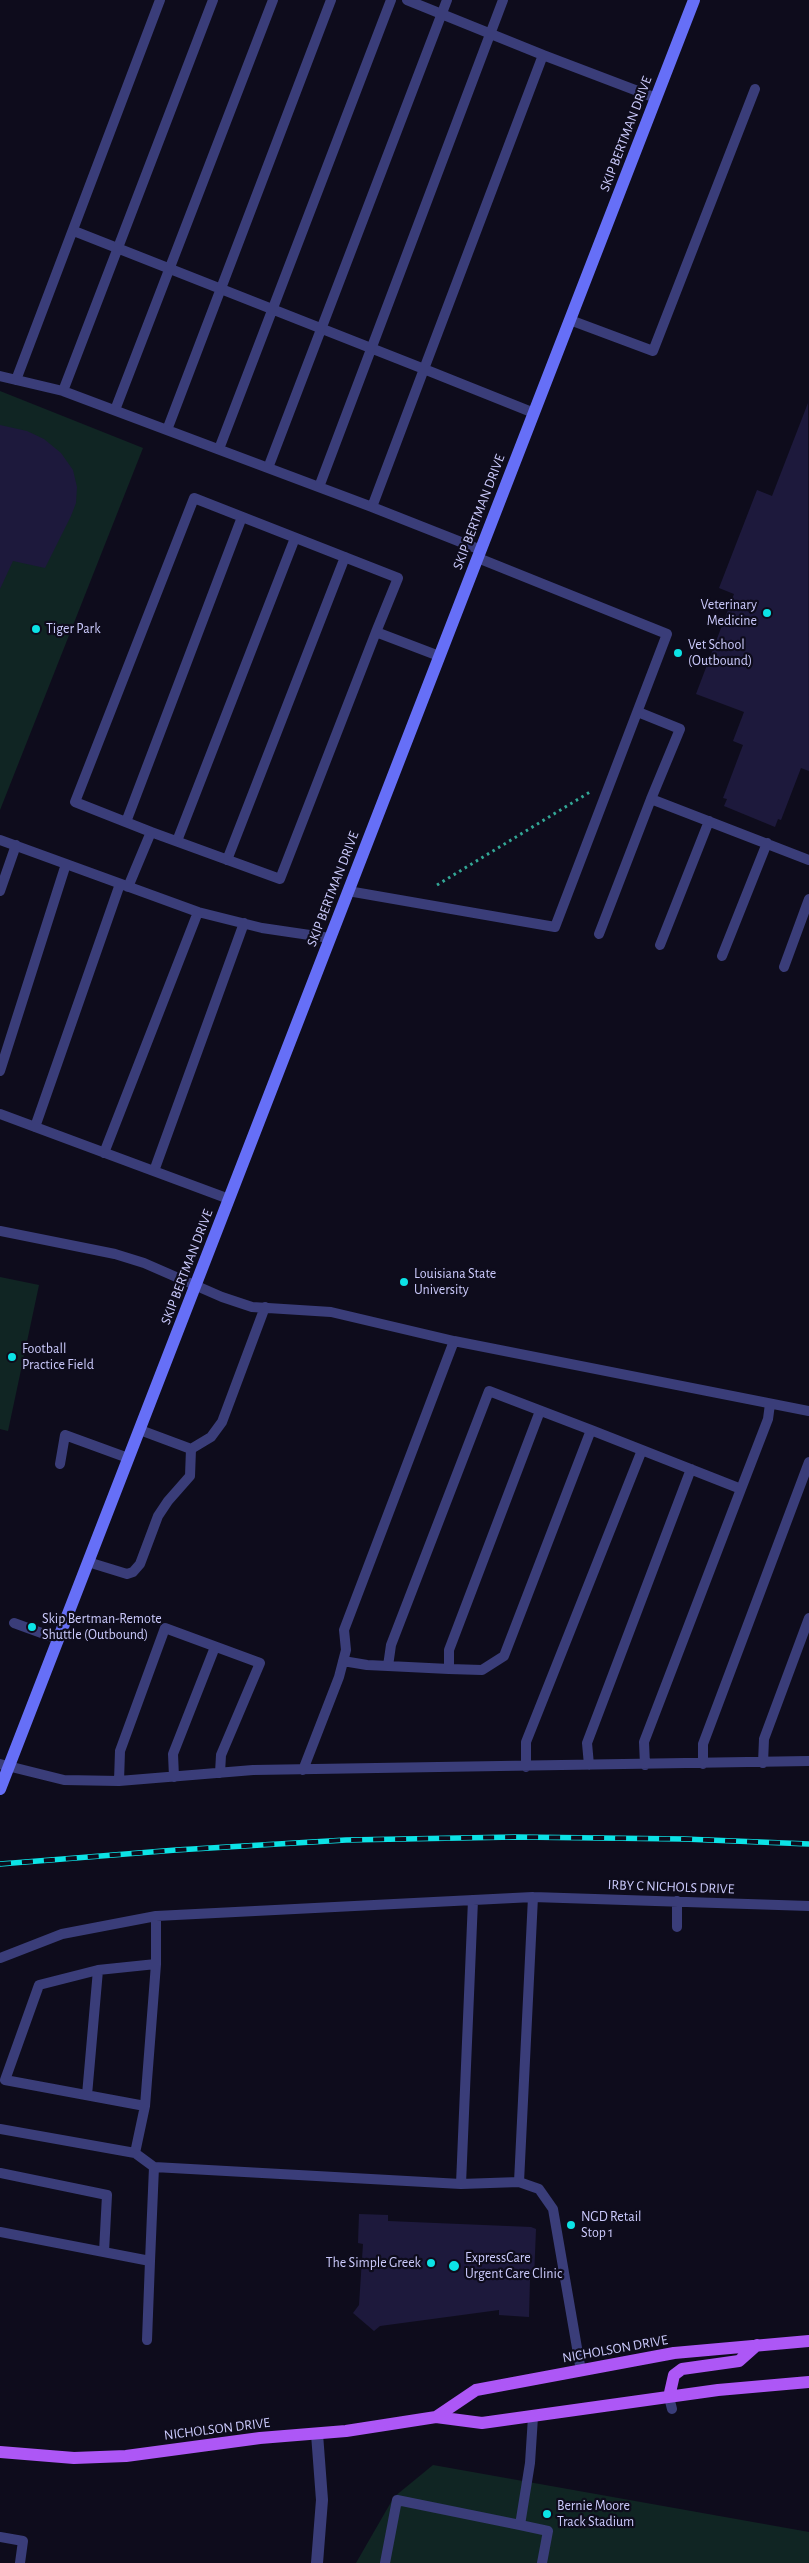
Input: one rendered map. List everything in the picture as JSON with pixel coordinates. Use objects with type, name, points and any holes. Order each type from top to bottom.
[{"type":"main road","name":"NICHOLSON DRIVE","points":[[436,2417],[476,2390],[674,2353],[809,2341]]},
{"type":"main road","points":[[670,2403],[674,2375],[682,2369],[739,2361],[757,2346]]},
{"type":"main road","name":"NICHOLSON DRIVE","points":[[0,2452],[74,2458],[126,2456],[260,2438],[317,2434],[436,2417],[482,2423],[533,2416],[670,2403],[718,2390],[809,2382]]},
{"type":"street","name":"SKIP BERTMAN DRIVE","points":[[0,1789],[4,1766],[58,1639],[140,1430],[694,0]]},
{"type":"street","points":[[317,2434],[322,2500],[317,2563]]},
{"type":"lane","points":[[16,380],[160,0]]},
{"type":"lane","points":[[63,391],[213,0]]},
{"type":"lane","points":[[115,410],[273,0]]},
{"type":"lane","points":[[167,430],[331,0]]},
{"type":"lane","points":[[219,449],[271,308],[390,0]]},
{"type":"lane","points":[[408,0],[543,55],[656,98]]},
{"type":"lane","points":[[268,468],[447,0]]},
{"type":"lane","points":[[319,487],[503,0]]},
{"type":"lane","points":[[372,507],[543,55]]},
{"type":"lane","points":[[570,320],[653,351],[755,89]]},
{"type":"lane","points":[[74,231],[534,413]]},
{"type":"lane","points":[[0,376],[63,391],[372,507],[668,634],[555,927],[348,891]]},
{"type":"lane","points":[[194,498],[242,517],[398,578],[280,879],[75,802],[194,498]]},
{"type":"lane","points":[[126,822],[242,517]]},
{"type":"lane","points":[[177,841],[295,538]]},
{"type":"lane","points":[[227,860],[345,557]]},
{"type":"lane","points":[[376,632],[439,656]]},
{"type":"lane","points":[[599,934],[680,728],[638,712]]},
{"type":"lane","points":[[651,799],[809,860]]},
{"type":"lane","points":[[660,945],[709,821]]},
{"type":"lane","points":[[35,1127],[124,886],[151,832]]},
{"type":"lane","points":[[0,840],[198,912],[244,923],[330,938]]},
{"type":"lane","points":[[722,956],[767,843]]},
{"type":"lane","points":[[0,891],[16,846]]},
{"type":"lane","points":[[0,1071],[66,864]]},
{"type":"lane","points":[[784,967],[809,899]]},
{"type":"lane","points":[[104,1153],[198,912]]},
{"type":"lane","points":[[154,1171],[244,923]]},
{"type":"lane","points":[[0,1114],[229,1199]]},
{"type":"lane","points":[[0,1231],[115,1254],[144,1263],[196,1284],[222,1297],[252,1307],[331,1312],[454,1341],[809,1412]]},
{"type":"lane","points":[[191,1449],[211,1437],[222,1422],[265,1307]]},
{"type":"lane","points":[[303,1770],[343,1662],[346,1650],[344,1630],[454,1341]]},
{"type":"lane","points":[[388,1666],[391,1645],[489,1391],[740,1489]]},
{"type":"lane","points":[[646,1765],[644,1742],[768,1419],[770,1404]]},
{"type":"lane","points":[[449,1669],[449,1650],[540,1411]]},
{"type":"lane","points":[[140,1430],[191,1449]]},
{"type":"lane","points":[[343,1662],[482,1670],[504,1656],[592,1430]]},
{"type":"lane","points":[[60,1464],[65,1435],[128,1458]]},
{"type":"lane","points":[[88,1562],[127,1574],[134,1572],[140,1564],[158,1516],[168,1501],[190,1476],[191,1449]]},
{"type":"lane","points":[[526,1766],[526,1742],[642,1450]]},
{"type":"lane","points":[[703,1764],[702,1744],[809,1462]]},
{"type":"lane","points":[[589,1765],[587,1743],[691,1469]]},
{"type":"lane","points":[[763,1763],[764,1739],[809,1618]]},
{"type":"lane","points":[[14,1623],[58,1639]]},
{"type":"lane","points":[[119,1781],[120,1751],[165,1628],[260,1663],[221,1755],[220,1773]]},
{"type":"lane","points":[[174,1777],[174,1754],[215,1647]]},
{"type":"lane","points":[[4,1766],[64,1780],[119,1781],[220,1773],[303,1770],[809,1761]]},
{"type":"lane","points":[[520,2182],[533,1897]]},
{"type":"lane","name":"IRBY C NICHOLS DRIVE","points":[[0,1958],[62,1934],[156,1916],[533,1897],[809,1906]]},
{"type":"lane","points":[[461,2184],[473,1900]]},
{"type":"lane","points":[[677,1901],[677,1927]]},
{"type":"lane","points":[[135,2153],[145,2106],[156,1964],[156,1916]]},
{"type":"lane","points":[[145,2106],[5,2080],[39,1985],[98,1970],[156,1964]]},
{"type":"lane","points":[[87,2095],[98,1970]]},
{"type":"lane","points":[[0,2129],[135,2153],[154,2167],[461,2184],[520,2182],[539,2189],[553,2209],[581,2371]]},
{"type":"lane","points":[[147,2340],[154,2167]]},
{"type":"lane","points":[[0,2173],[107,2195],[104,2252]]},
{"type":"lane","points":[[0,2232],[150,2261]]},
{"type":"lane","points":[[520,2525],[530,2463],[533,2416]]},
{"type":"lane","points":[[385,2563],[397,2500],[548,2531],[542,2563]]},
{"type":"lane","points":[[0,2537],[23,2541],[20,2563]]},
{"type":"path","points":[[437,886],[593,790]]},
{"type":"green space","name":"Tiger Park","points":[[0,391],[143,448],[0,810]]},
{"type":"green space","name":"Football Practice Field","points":[[0,1277],[39,1285],[8,1431],[0,1429]]},
{"type":"green space","name":"Bernie Moore Track Stadium","points":[[433,2465],[809,2532],[809,2563],[356,2563],[394,2497]]},
{"type":"building","name":"Veterinary Medicine","points":[[808,403],[809,771],[801,768],[781,820],[778,819],[775,827],[724,806],[727,799],[723,798],[743,745],[733,741],[744,712],[696,694],[734,594],[719,588],[757,490],[772,496]]},
{"type":"building","points":[[0,425],[27,431],[44,439],[61,453],[73,470],[77,487],[76,503],[71,516],[45,568],[13,561],[0,589]]},
{"type":"building","points":[[359,2214],[388,2215],[388,2221],[531,2227],[536,2229],[534,2278],[530,2278],[529,2317],[499,2315],[499,2310],[380,2326],[374,2331],[353,2313],[359,2305],[363,2244],[358,2243]]},
{"type":"railway","points":[[0,1864],[176,1850],[346,1840],[516,1837],[684,1839],[809,1844]]},
{"type":"place","name":"Veterinary Medicine","points":[[767,613]]},
{"type":"place","name":"Tiger Park","points":[[36,629]]},
{"type":"place","name":"Vet School (Outbound)","points":[[678,653]]},
{"type":"place","name":"Louisiana State University","points":[[404,1282]]},
{"type":"place","name":"Football Practice Field","points":[[12,1357]]},
{"type":"place","name":"Skip Bertman-Remote Shuttle (Outbound)","points":[[32,1627]]},
{"type":"place","name":"NGD Retail Stop 1","points":[[571,2225]]},
{"type":"place","name":"The Simple Greek","points":[[431,2263]]},
{"type":"place","name":"ExpressCare Urgent Care Clinic","points":[[454,2266]]},
{"type":"place","name":"Bernie Moore Track Stadium","points":[[547,2514]]}]
